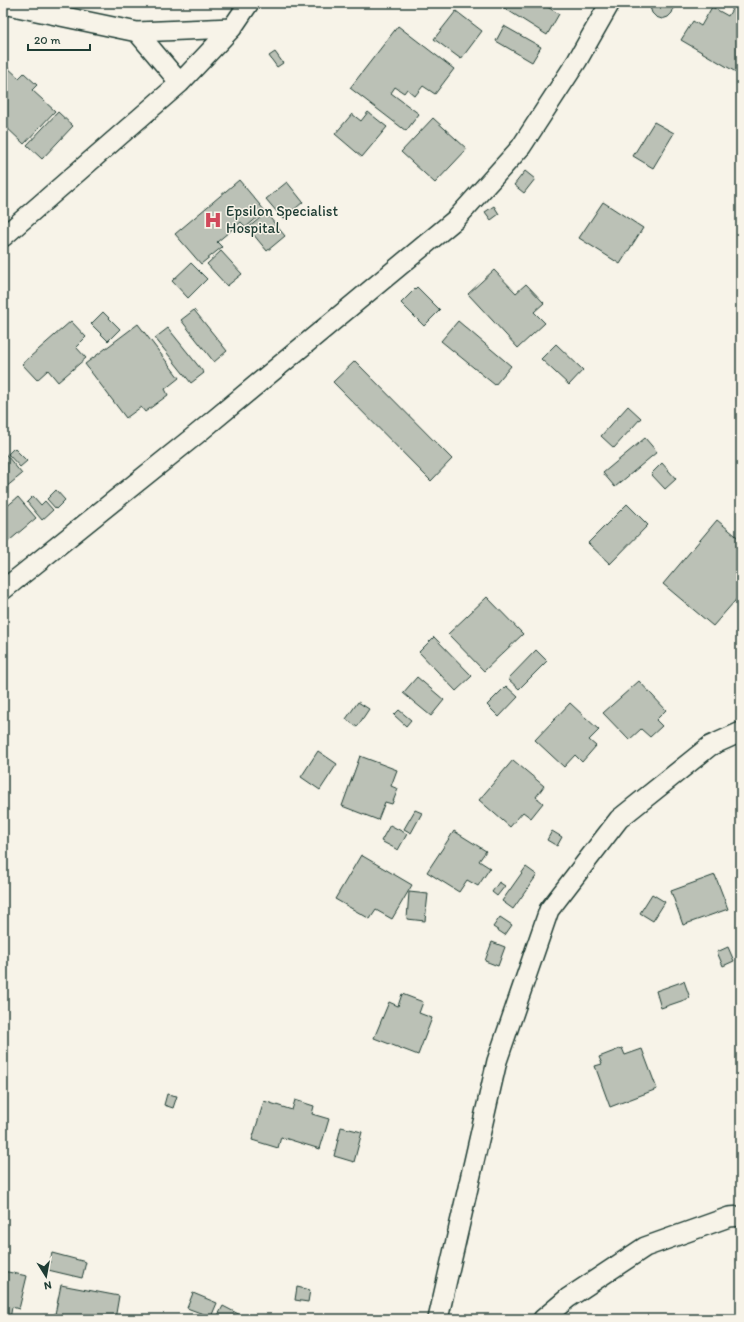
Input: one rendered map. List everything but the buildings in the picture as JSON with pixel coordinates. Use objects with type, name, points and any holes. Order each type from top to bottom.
[{"type":"street","points":[[3,237],[180,82],[232,28],[249,3]]},
{"type":"street","points":[[3,590],[197,434],[456,219],[521,147],[577,60],[610,3]]},
{"type":"street","points":[[3,4],[137,32],[232,28]]},
{"type":"street","points":[[137,32],[180,82]]},
{"type":"street","points":[[438,1319],[498,1061],[549,910],[619,819],[710,746],[741,732]]},
{"type":"street","points":[[543,1319],[568,1298],[646,1247],[729,1217],[741,1216]]},
{"type":"place","name":"Epsilon Specialist Hospital","points":[[213,220]]}]
